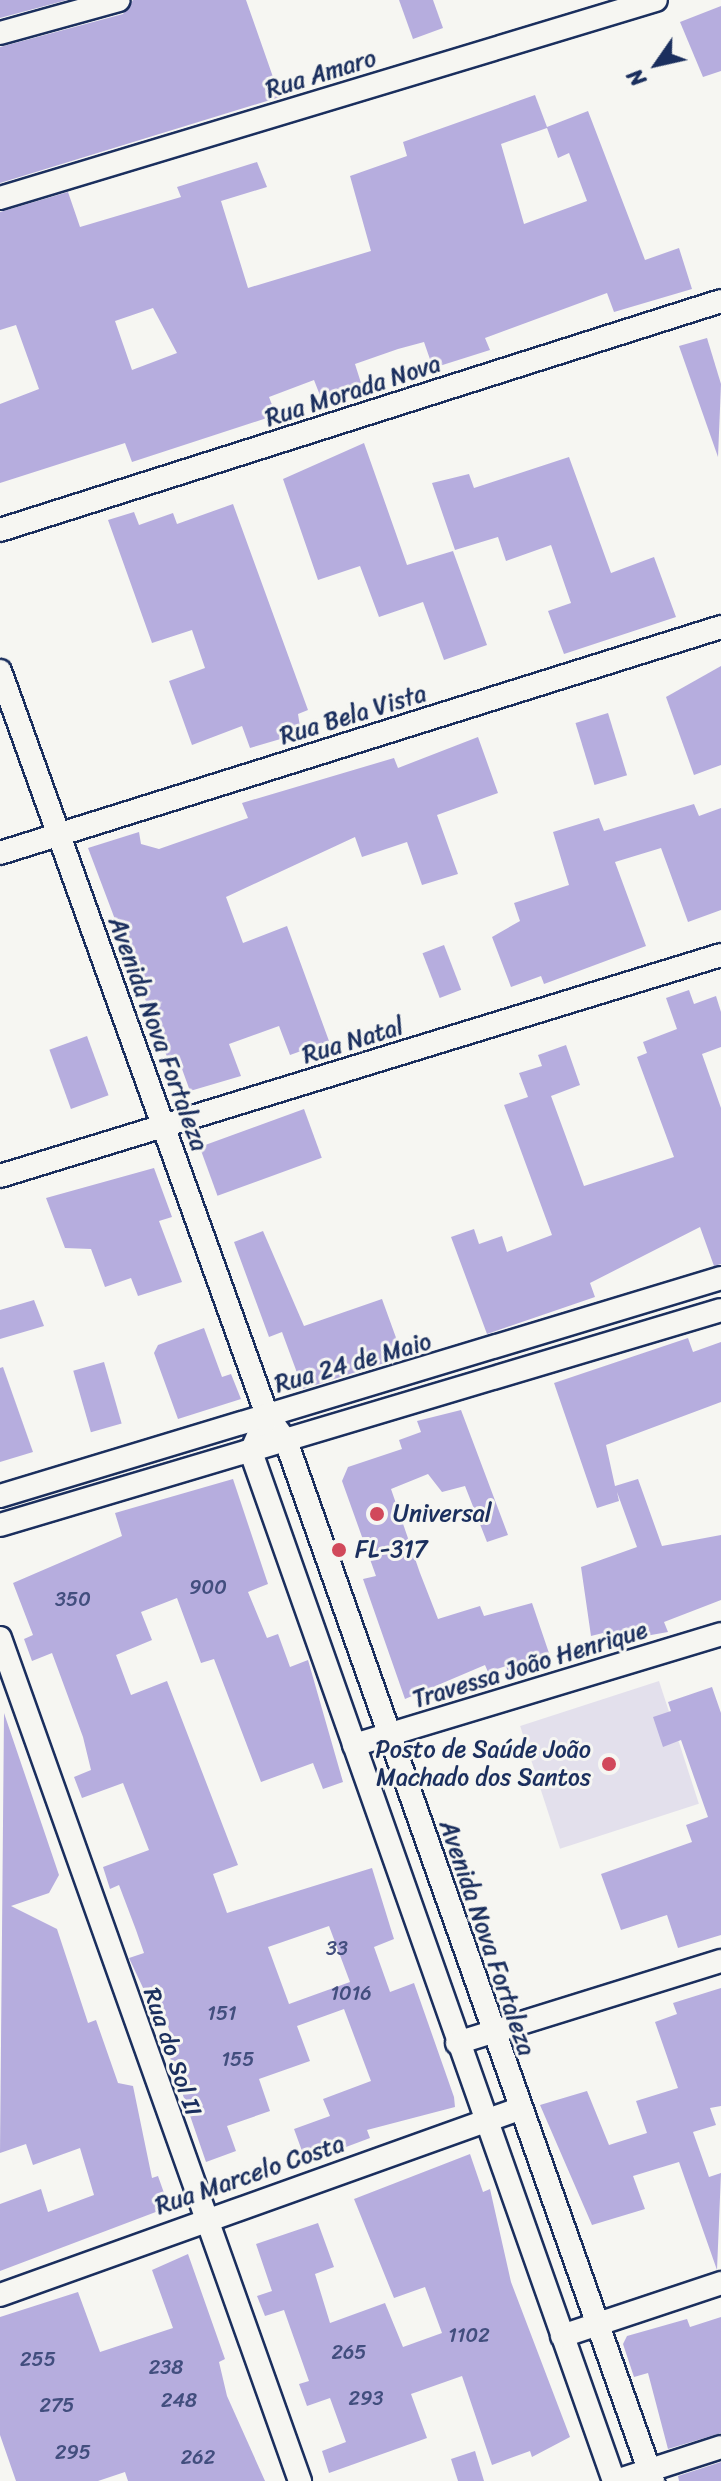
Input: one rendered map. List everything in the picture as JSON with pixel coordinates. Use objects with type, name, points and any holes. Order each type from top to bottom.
[{"type":"street","points":[[0,33],[119,0]]},
{"type":"street","name":"Rua Amaro","points":[[0,198],[656,0]]},
{"type":"street","name":"Rua Morada Nova","points":[[0,530],[721,301]]},
{"type":"street","name":"Rua Bela Vista","points":[[0,853],[721,627]]},
{"type":"street","name":"Avenida Nova Fortaleza","points":[[0,671],[267,1415],[286,1441],[491,2031],[651,2476]]},
{"type":"street","name":"Rua Natal","points":[[0,1176],[721,955]]},
{"type":"street","name":"Rua 24 de Maio","points":[[0,1496],[721,1278]]},
{"type":"street","points":[[0,1525],[721,1310]]},
{"type":"street","points":[[467,1356],[476,1384]]},
{"type":"street","points":[[267,1415],[251,1452],[484,2121],[615,2481],[651,2476],[721,2447]]},
{"type":"street","name":"Travessa João Henrique","points":[[354,1745],[721,1634]]},
{"type":"street","name":"Rua do Sol II","points":[[0,1638],[203,2217],[300,2481]]},
{"type":"street","points":[[457,2043],[721,1961]]},
{"type":"street","name":"Rua Marcelo Costa","points":[[0,2295],[203,2217],[519,2109]]},
{"type":"street","points":[[562,2336],[721,2283]]},
{"type":"shaded area","name":"Posto de Saúde João Machado dos Santos","points":[[659,1681],[699,1804],[560,1849],[520,1726]]},
{"type":"building","points":[[0,0],[67,0],[0,18]]},
{"type":"building","points":[[133,0],[246,0],[280,97],[0,183],[0,47],[123,14]]},
{"type":"building","points":[[399,0],[433,0],[443,28],[413,39]]},
{"type":"building","points":[[721,6],[721,71],[703,77],[680,22]]},
{"type":"building","points":[[535,95],[547,127],[588,111],[645,260],[679,248],[692,289],[614,312],[607,293],[485,338],[490,350],[433,368],[424,342],[398,349],[355,364],[361,383],[321,398],[314,380],[269,397],[276,415],[132,462],[125,443],[0,483],[0,404],[39,389],[16,325],[0,330],[0,212],[68,192],[80,227],[181,197],[177,187],[257,162],[267,187],[221,201],[248,288],[371,251],[350,176],[407,156],[403,142]],"holes":[[[547,128],[558,158],[569,153],[587,201],[524,224],[501,144]],[[153,308],[177,353],[132,370],[115,321]]]},
{"type":"building","points":[[707,338],[721,384],[718,457],[679,346]]},
{"type":"building","points":[[364,443],[407,565],[453,551],[487,645],[444,660],[423,602],[379,617],[360,566],[318,580],[283,479]]},
{"type":"building","points":[[569,457],[611,573],[654,557],[676,617],[564,654],[548,611],[571,603],[551,545],[506,561],[498,537],[455,550],[432,483],[469,474],[474,488]]},
{"type":"building","points":[[233,504],[308,710],[298,714],[301,733],[250,748],[242,726],[192,745],[169,681],[205,668],[192,630],[152,643],[108,520],[134,512],[139,525],[173,513],[177,524]]},
{"type":"building","points":[[721,666],[721,765],[694,775],[666,697]]},
{"type":"building","points":[[608,713],[627,775],[594,785],[575,723]]},
{"type":"building","points":[[478,737],[498,793],[437,815],[458,874],[422,885],[407,842],[362,857],[355,837],[226,897],[243,943],[287,926],[329,1041],[290,1055],[279,1026],[229,1044],[241,1076],[190,1091],[178,1058],[169,1062],[88,848],[139,832],[141,844],[159,849],[248,818],[242,803],[394,758],[398,768]]},
{"type":"building","points":[[694,804],[699,816],[721,808],[721,910],[688,922],[661,848],[615,862],[646,946],[544,984],[541,976],[511,987],[492,937],[520,921],[514,903],[569,885],[553,832],[599,818],[604,831]]},
{"type":"building","points":[[444,945],[461,990],[440,998],[423,953]]},
{"type":"building","points":[[689,990],[694,1004],[716,996],[721,1012],[721,1047],[702,1054],[721,1108],[721,1264],[714,1266],[700,1227],[590,1283],[595,1297],[487,1334],[451,1237],[474,1229],[479,1244],[502,1236],[507,1252],[552,1235],[504,1105],[528,1097],[519,1073],[542,1066],[538,1055],[566,1045],[580,1085],[551,1096],[584,1186],[674,1157],[637,1057],[647,1053],[643,1042],[677,1029],[666,998]]},
{"type":"building","points":[[87,1036],[109,1095],[71,1109],[49,1050]]},
{"type":"building","points":[[304,1109],[322,1158],[217,1196],[200,1147]]},
{"type":"building","points":[[154,1168],[172,1217],[159,1221],[182,1282],[138,1296],[131,1278],[105,1287],[91,1249],[65,1248],[46,1198]]},
{"type":"building","points":[[263,1231],[304,1326],[382,1299],[403,1357],[303,1389],[282,1332],[269,1337],[234,1242]]},
{"type":"building","points":[[34,1300],[44,1326],[0,1339],[0,1310]]},
{"type":"building","points":[[204,1328],[222,1377],[231,1374],[241,1399],[178,1419],[154,1353],[158,1345]]},
{"type":"building","points":[[688,1338],[693,1352],[721,1342],[721,1402],[606,1445],[615,1486],[638,1479],[662,1546],[721,1535],[721,1600],[664,1622],[668,1632],[606,1643],[603,1633],[591,1636],[581,1567],[637,1547],[617,1492],[619,1501],[597,1508],[554,1383]]},
{"type":"building","points":[[104,1362],[122,1424],[91,1432],[73,1371]]},
{"type":"building","points":[[3,1367],[33,1452],[0,1462],[0,1368]]},
{"type":"building","points":[[461,1410],[508,1535],[487,1542],[465,1486],[442,1492],[428,1474],[391,1489],[420,1573],[438,1619],[480,1606],[484,1616],[532,1603],[551,1659],[508,1672],[506,1666],[488,1672],[485,1665],[405,1699],[363,1579],[376,1576],[342,1481],[348,1467],[402,1449],[399,1440],[421,1432],[417,1421]]},
{"type":"building","points":[[233,1479],[268,1584],[248,1592],[267,1638],[278,1634],[290,1667],[308,1660],[343,1782],[323,1789],[313,1763],[261,1782],[214,1659],[201,1663],[177,1598],[141,1612],[152,1640],[116,1655],[131,1695],[167,1681],[238,1865],[213,1874],[227,1913],[372,1868],[394,1939],[374,1947],[390,1992],[414,1983],[455,2107],[367,2130],[370,2138],[306,2162],[294,2129],[330,2116],[323,2099],[371,2081],[344,2009],[297,2026],[310,2061],[259,2079],[270,2111],[227,2126],[236,2151],[206,2162],[166,2046],[174,2044],[158,1997],[151,1987],[144,1990],[129,1958],[144,1953],[136,1930],[119,1885],[110,1889],[103,1867],[149,1850],[123,1783],[82,1798],[74,1777],[91,1770],[83,1737],[52,1653],[32,1661],[24,1639],[33,1635],[13,1583],[122,1536],[115,1513]],"holes":[[[329,1926],[350,1982],[289,2004],[268,1947]]]},
{"type":"building","points":[[712,1687],[721,1713],[721,1935],[678,1948],[667,1915],[621,1930],[601,1874],[692,1842],[686,1825],[708,1817],[681,1740],[663,1747],[653,1717],[671,1711],[668,1702]]},
{"type":"building","points":[[4,1713],[59,1875],[49,1893],[11,1906],[57,1929],[88,2023],[96,2020],[118,2083],[133,2086],[152,2178],[158,2176],[169,2207],[0,2271],[0,2204],[41,2189],[48,2212],[94,2195],[80,2148],[33,2165],[26,2144],[0,2153]]},
{"type":"building","points":[[721,1988],[721,2106],[710,2108],[716,2125],[693,2132],[709,2177],[721,2173],[717,2270],[679,2162],[633,2176],[645,2209],[592,2225],[540,2105],[587,2091],[609,2145],[647,2133],[636,2101],[678,2088],[655,2022],[677,2014],[673,2003]]},
{"type":"building","points":[[470,2154],[483,2192],[490,2189],[511,2282],[570,2437],[532,2457],[530,2451],[492,2465],[462,2376],[411,2394],[427,2438],[329,2473],[322,2451],[346,2442],[330,2398],[307,2406],[299,2384],[309,2381],[284,2310],[265,2316],[257,2296],[272,2291],[256,2244],[318,2223],[334,2267],[315,2274],[330,2323],[385,2303],[403,2347],[442,2333],[425,2287],[394,2298],[354,2199]]},
{"type":"building","points":[[188,2254],[225,2359],[219,2362],[227,2396],[265,2481],[128,2481],[125,2472],[98,2481],[16,2481],[0,2435],[0,2317],[78,2292],[100,2352],[173,2328],[152,2270]]},
{"type":"building","points":[[721,2317],[721,2433],[668,2449],[648,2373],[634,2377],[623,2344],[627,2336],[687,2319],[690,2327]]},
{"type":"building","points":[[475,2451],[484,2481],[458,2481],[451,2459]]},
{"type":"building","points":[[721,2462],[721,2481],[679,2481],[678,2476]]},
{"type":"place","name":"Universal","points":[[377,1514]]},
{"type":"place","name":"FL-317","points":[[339,1550]]},
{"type":"place","name":"Posto de Saúde João Machado dos Santos","points":[[609,1764]]}]
